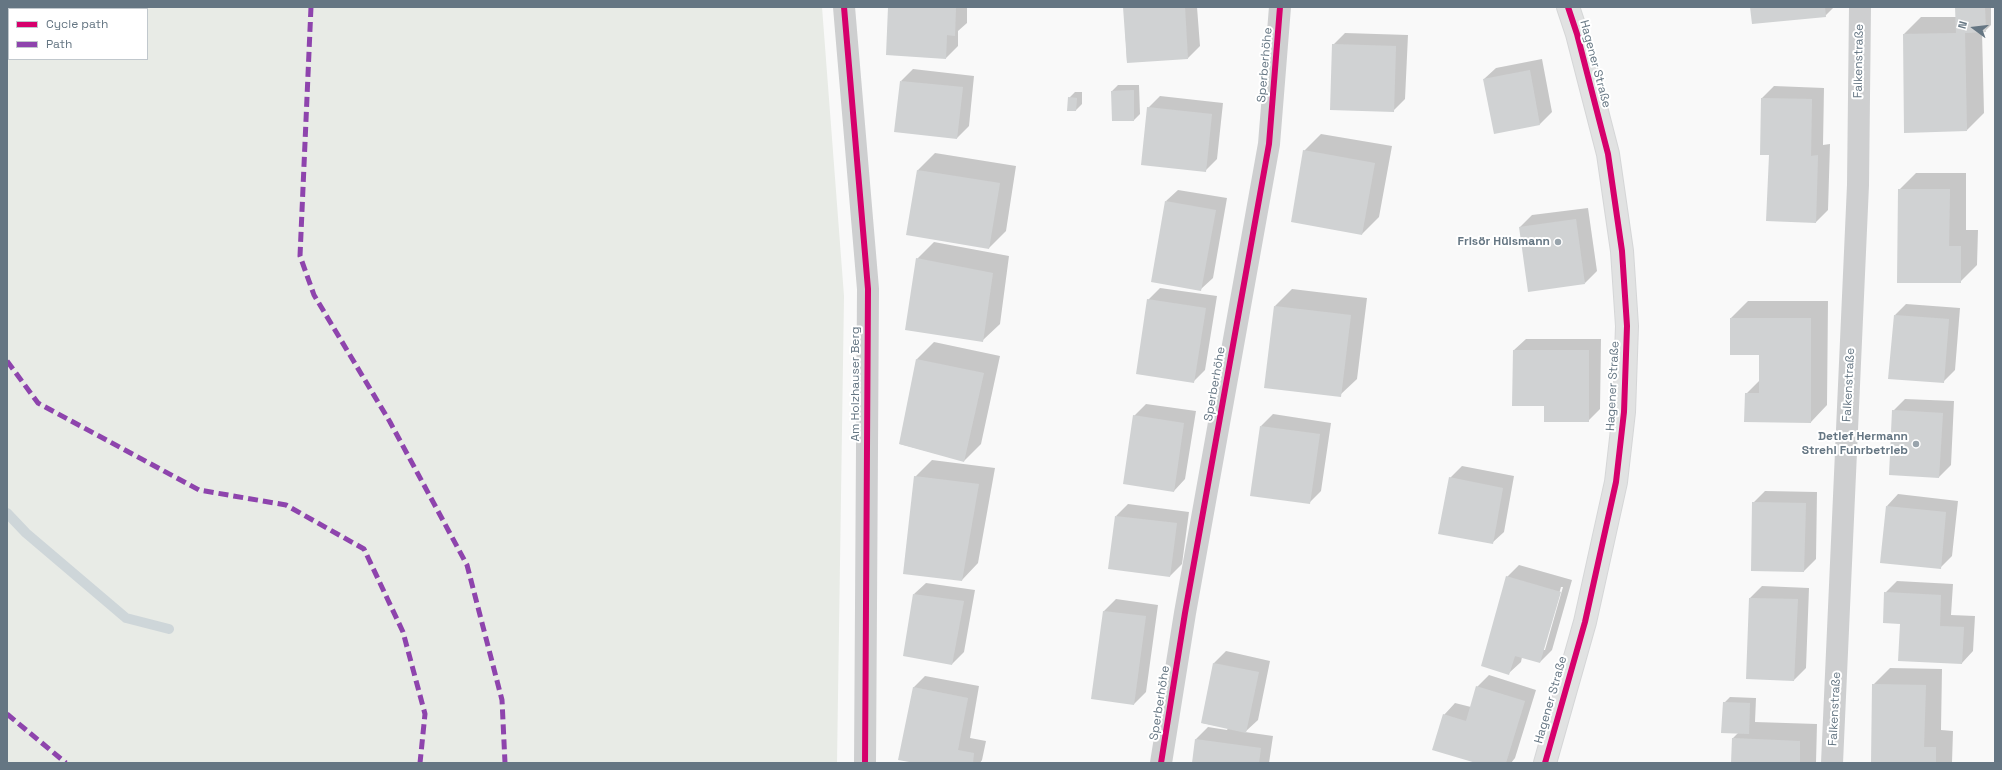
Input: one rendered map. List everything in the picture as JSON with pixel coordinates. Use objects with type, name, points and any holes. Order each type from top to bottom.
[{"type":"main road","name":"Hagener Straße","points":[[1545,763],[1585,622],[1616,482],[1624,412],[1627,326],[1622,251],[1608,154],[1577,34],[1568,7]]},
{"type":"street","name":"Am Holzhauser Berg","points":[[844,7],[868,289],[865,763]]},
{"type":"street","name":"Sperberhöhe","points":[[1161,763],[1185,613],[1269,144],[1280,7]]},
{"type":"street","name":"Falkenstraße","points":[[1832,763],[1858,185],[1860,7]]},
{"type":"shaded area","points":[[7,7],[822,7],[844,296],[837,763],[7,763]]},
{"type":"building","points":[[888,7],[956,7],[955,36],[947,35],[946,59],[886,55]]},
{"type":"building","points":[[1123,7],[1185,7],[1188,59],[1127,63]]},
{"type":"building","points":[[1750,7],[1825,7],[1826,17],[1752,24]]},
{"type":"building","points":[[1955,7],[1985,7],[1986,32],[1965,33],[1967,131],[1904,133],[1903,34],[1956,33]]},
{"type":"building","points":[[1332,44],[1396,46],[1394,112],[1330,110]]},
{"type":"building","points":[[1530,70],[1540,125],[1494,134],[1483,79]]},
{"type":"building","points":[[900,81],[963,87],[957,139],[894,132]]},
{"type":"building","points":[[1134,90],[1134,121],[1112,121],[1111,91]]},
{"type":"building","points":[[1068,97],[1077,98],[1076,111],[1067,111]]},
{"type":"building","points":[[1761,98],[1812,99],[1811,156],[1818,155],[1816,223],[1766,221],[1769,155],[1760,155]]},
{"type":"building","points":[[1147,107],[1212,114],[1206,172],[1141,165]]},
{"type":"building","points":[[1303,150],[1375,163],[1362,235],[1291,222]]},
{"type":"building","points":[[917,170],[1000,183],[989,249],[906,235]]},
{"type":"building","points":[[1898,189],[1950,189],[1949,246],[1961,246],[1961,283],[1897,283]]},
{"type":"building","points":[[1165,201],[1216,210],[1201,291],[1151,282]]},
{"type":"building","points":[[1576,219],[1585,284],[1528,292],[1519,227]]},
{"type":"building","points":[[916,258],[993,273],[983,342],[905,330]]},
{"type":"building","points":[[1147,299],[1206,308],[1194,383],[1136,374]]},
{"type":"building","points":[[1274,306],[1351,315],[1341,397],[1264,388]]},
{"type":"building","points":[[1894,315],[1949,319],[1944,383],[1888,379]]},
{"type":"building","points":[[1730,318],[1811,318],[1811,423],[1744,422],[1745,393],[1759,393],[1759,355],[1730,355]]},
{"type":"building","points":[[1513,350],[1589,350],[1589,422],[1544,422],[1544,406],[1512,406]]},
{"type":"building","points":[[916,359],[984,373],[964,462],[899,444]]},
{"type":"building","name":"Detlef Hermann Strehl Fuhrbetrieb","points":[[1892,410],[1943,413],[1939,478],[1889,475]]},
{"type":"building","points":[[1133,415],[1184,423],[1174,492],[1123,484]]},
{"type":"building","points":[[1260,426],[1320,434],[1310,504],[1250,496]]},
{"type":"building","points":[[914,476],[979,484],[962,581],[903,574]]},
{"type":"building","points":[[1449,477],[1503,488],[1493,544],[1438,534]]},
{"type":"building","points":[[1752,502],[1806,503],[1804,572],[1751,571]]},
{"type":"building","points":[[1886,506],[1946,512],[1941,569],[1880,563]]},
{"type":"building","points":[[1115,516],[1177,523],[1170,577],[1108,569]]},
{"type":"building","points":[[1506,576],[1561,592],[1540,663],[1515,656],[1509,675],[1481,666]]},
{"type":"building","points":[[1884,592],[1941,595],[1940,626],[1964,627],[1962,664],[1898,661],[1900,624],[1883,623]]},
{"type":"building","points":[[913,594],[964,601],[952,665],[903,656]]},
{"type":"building","points":[[1749,598],[1798,599],[1794,681],[1746,679]]},
{"type":"building","points":[[1103,611],[1146,616],[1134,705],[1091,699]]},
{"type":"building","points":[[1213,663],[1259,672],[1246,733],[1201,723]]},
{"type":"building","points":[[1872,684],[1926,685],[1924,747],[1936,747],[1936,763],[1871,763]]},
{"type":"building","points":[[1476,686],[1525,701],[1506,763],[1476,763],[1432,750],[1443,714],[1466,721]]},
{"type":"building","points":[[913,687],[968,698],[958,750],[974,753],[973,763],[915,763],[898,760]]},
{"type":"building","points":[[1723,702],[1750,703],[1749,734],[1721,733]]},
{"type":"building","points":[[1732,738],[1800,741],[1800,763],[1731,763]]},
{"type":"building","points":[[1195,739],[1261,748],[1259,763],[1192,763]]},
{"type":"waterway","points":[[7,513],[26,533],[126,618],[169,629]]},
{"type":"marked path","points":[[311,7],[300,256],[314,295],[390,422],[467,565],[502,700],[505,763]]},
{"type":"marked path","points":[[7,361],[38,403],[199,490],[286,505],[364,549],[403,632],[425,714],[420,763]]},
{"type":"marked path","points":[[7,714],[66,763]]},
{"type":"cycle path","points":[[844,7],[868,289],[865,763]]},
{"type":"cycle path","points":[[1161,763],[1185,613],[1269,144],[1280,7]]},
{"type":"cycle path","points":[[1545,763],[1585,622],[1616,482],[1624,412],[1627,326],[1622,251],[1608,154],[1577,34],[1568,7]]},
{"type":"place","name":"Frisör Hülsmann","points":[[1558,242]]},
{"type":"place","name":"Detlef Hermann Strehl Fuhrbetrieb","points":[[1916,444]]}]
